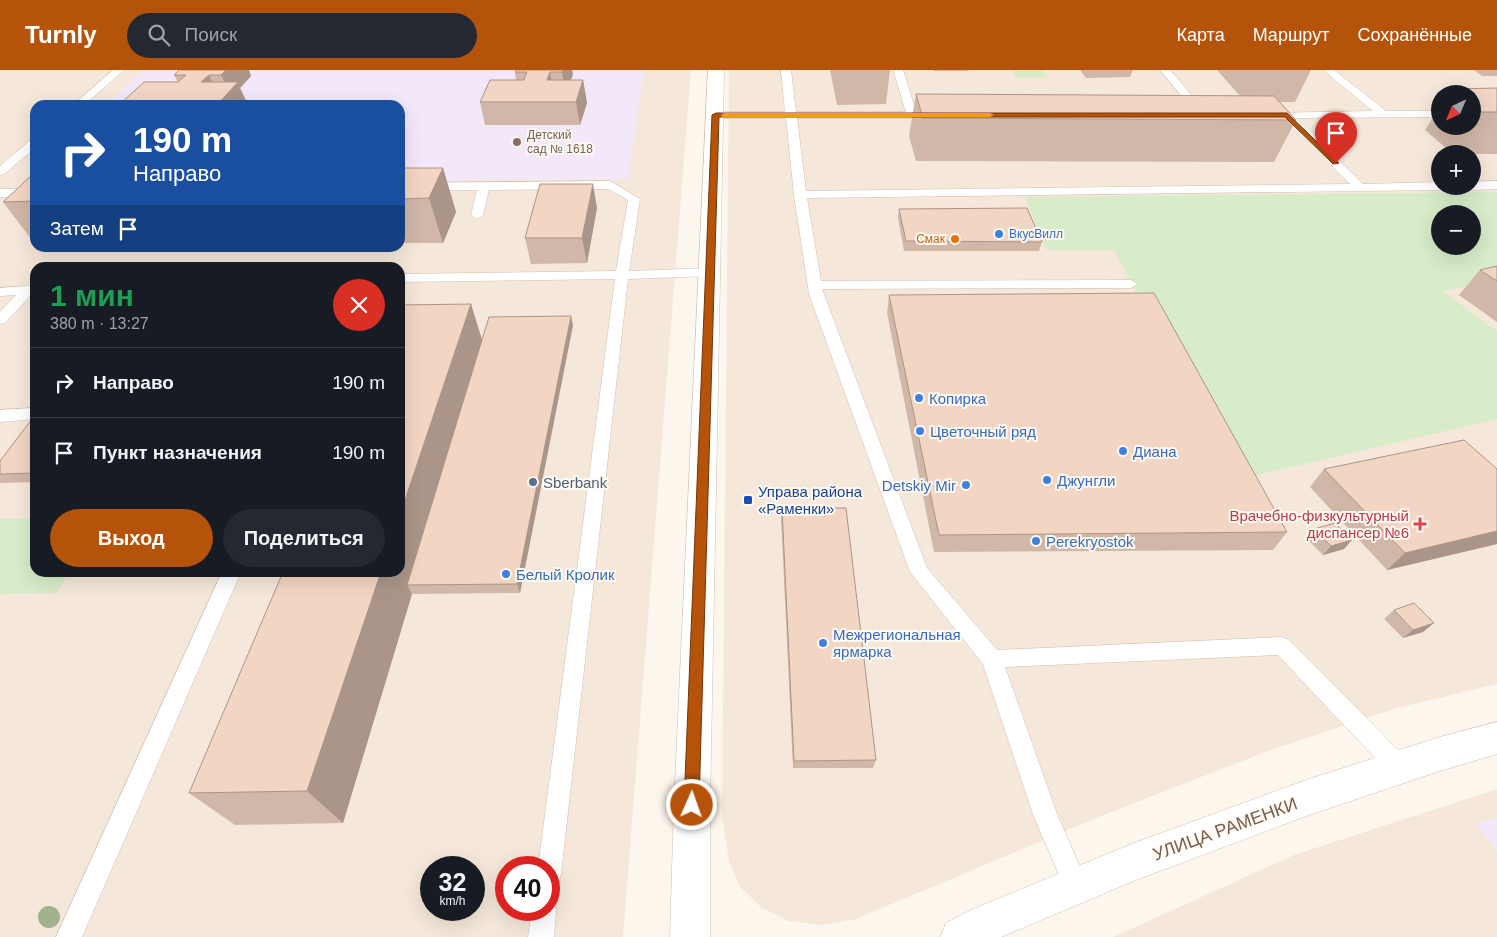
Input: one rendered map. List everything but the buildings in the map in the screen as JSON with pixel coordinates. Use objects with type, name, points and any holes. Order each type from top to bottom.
[{"type":"street","points":[[690,937],[692,805],[711,272],[716,70]]},
{"type":"street","name":"УЛИЦА РАМЕНКИ","points":[[979,932],[1134,862],[1309,797],[1399,767],[1497,738]]},
{"type":"lane","points":[[84,100],[119,70]]},
{"type":"lane","points":[[786,70],[800,195],[816,294],[919,572],[992,659],[1046,817],[1077,887]]},
{"type":"lane","points":[[898,70],[912,115]]},
{"type":"lane","points":[[1166,70],[1208,115],[1184,115]]},
{"type":"lane","points":[[1328,70],[1384,115]]},
{"type":"lane","points":[[1259,115],[1431,114]]},
{"type":"lane","points":[[716,115],[951,115]]},
{"type":"lane","points":[[1287,115],[1360,187]]},
{"type":"lane","points":[[0,172],[30,146]]},
{"type":"lane","points":[[405,187],[610,185],[634,199],[622,275],[551,856]]},
{"type":"lane","points":[[477,215],[484,186]]},
{"type":"lane","points":[[800,195],[1431,186]]},
{"type":"lane","points":[[1481,186],[1497,186]]},
{"type":"lane","points":[[0,193],[30,193]]},
{"type":"lane","points":[[405,278],[711,272]]},
{"type":"lane","points":[[814,285],[1131,284]]},
{"type":"lane","points":[[0,292],[30,290]]},
{"type":"lane","points":[[0,320],[30,291]]},
{"type":"lane","points":[[0,416],[30,414]]},
{"type":"lane","points":[[69,937],[230,577]]},
{"type":"lane","points":[[992,659],[1282,646],[1399,767]]},
{"type":"lane","points":[[541,937],[543,921]]},
{"type":"shaded area","points":[[0,70],[691,70],[623,937],[0,937]]},
{"type":"shaded area","name":"Детский сад № 1618","points":[[144,70],[644,70],[628,179],[405,181],[405,100],[111,100]]},
{"type":"shaded area","points":[[729,70],[1497,70],[1497,684],[1397,708],[1268,751],[1101,816],[856,919],[822,925],[789,921],[762,908],[740,887],[729,862],[722,816]]},
{"type":"shaded area","points":[[1497,789],[1497,937],[1113,937],[1294,855]]},
{"type":"shaded area","points":[[1497,817],[1497,850],[1475,824]]},
{"type":"green space","points":[[1012,70],[1042,70],[1047,77],[1017,78]]},
{"type":"green space","points":[[1481,192],[1497,192],[1497,281],[1443,291],[1497,331],[1497,419],[1236,480],[1114,250],[1046,250],[1025,197],[1431,193],[1431,195],[1481,195]]},
{"type":"green space","points":[[0,519],[30,519],[30,577],[66,577],[56,593],[0,594]]},
{"type":"slow traffic","points":[[724,115],[990,115]]},
{"type":"place","name":"Детский сад № 1618","points":[[517,142]]},
{"type":"place","name":"ВкусВилл","points":[[999,234]]},
{"type":"place","name":"Смак","points":[[955,239]]},
{"type":"place","name":"Копирка","points":[[919,398]]},
{"type":"place","name":"Цветочный ряд","points":[[920,431]]},
{"type":"place","name":"Диана","points":[[1123,451]]},
{"type":"place","name":"Джунгли","points":[[1047,480]]},
{"type":"place","name":"Sberbank","points":[[533,482]]},
{"type":"place","name":"Detskiy Mir","points":[[966,485]]},
{"type":"place","name":"Управа района «Раменки»","points":[[748,500]]},
{"type":"place","name":"Врачебно-физкультурный диспансер №6","points":[[1420,524]]},
{"type":"place","name":"Perekryostok","points":[[1036,541]]},
{"type":"place","name":"Белый Кролик","points":[[506,574]]},
{"type":"place","name":"Межрегиональная ярмарка","points":[[823,643]]},
{"type":"route","points":[[692,805],[716,115],[1287,115],[1336,163]]}]
